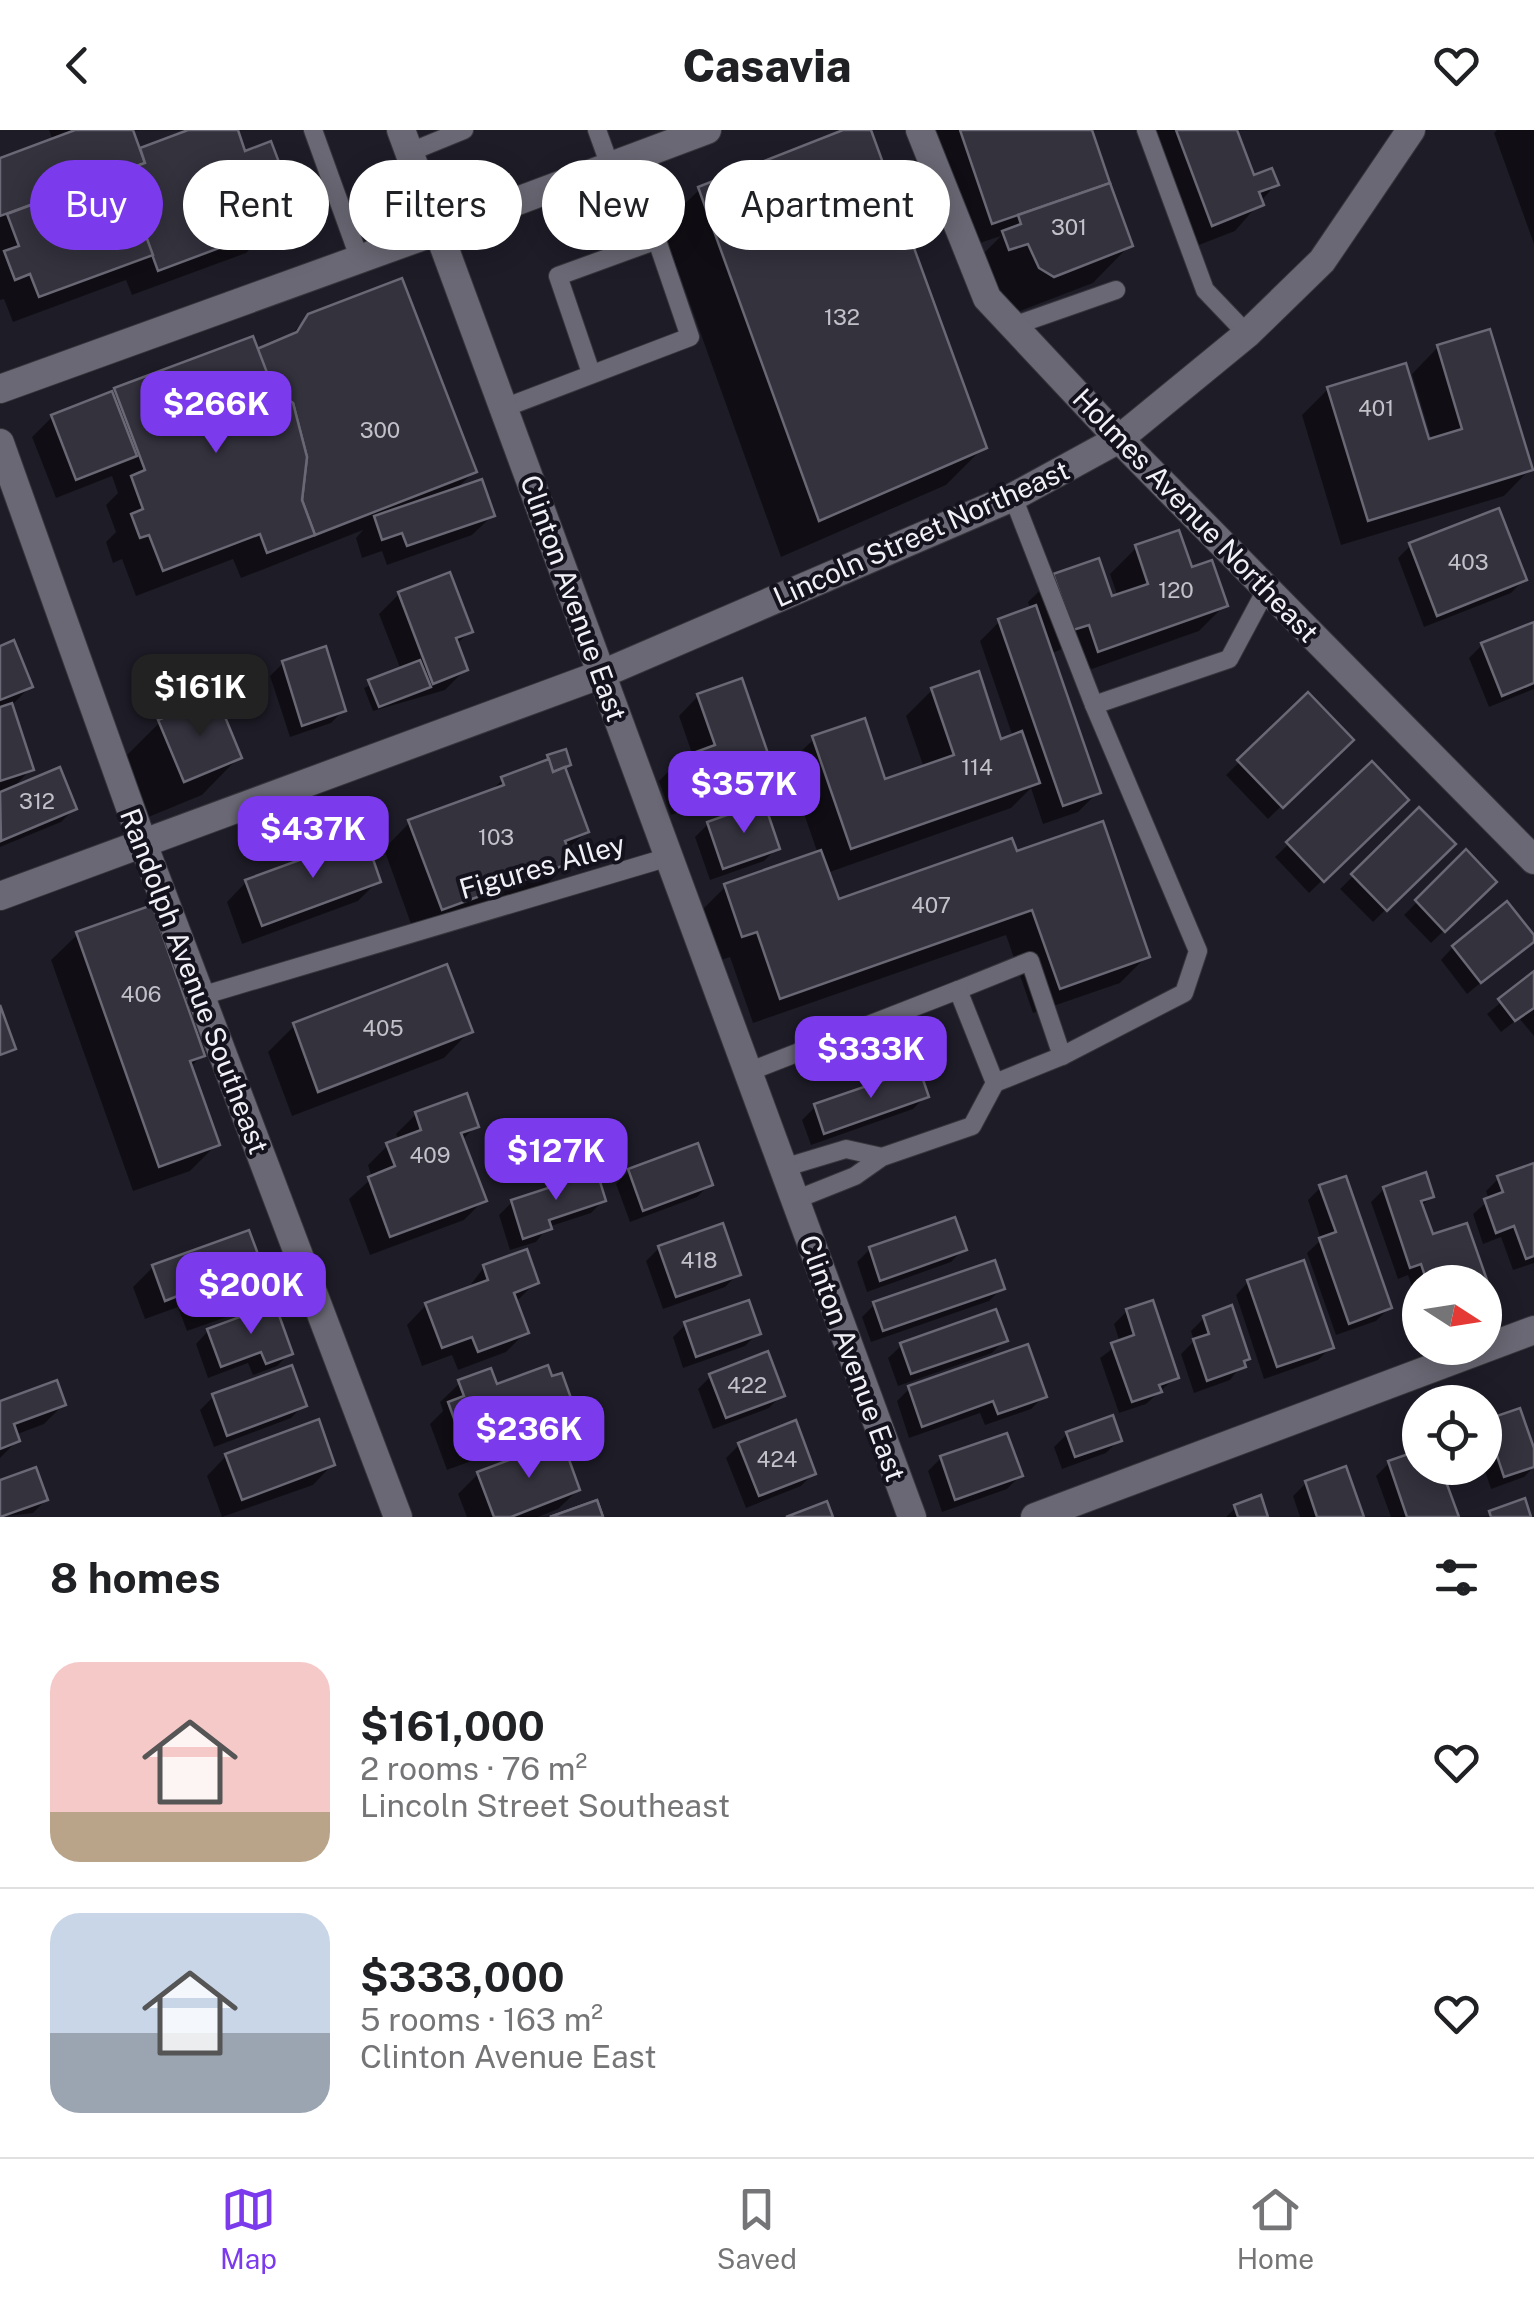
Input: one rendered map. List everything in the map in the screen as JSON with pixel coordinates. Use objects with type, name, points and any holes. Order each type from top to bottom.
[{"type":"street","points":[[625,160],[707,130]]},
{"type":"street","name":"Holmes Avenue Northeast","points":[[920,130],[987,298],[1119,439],[1534,860]]},
{"type":"street","name":"Lincoln Street Northeast","points":[[0,896],[602,674],[1014,497],[1119,439],[1247,334],[1322,261],[1411,130]]},
{"type":"street","points":[[0,389],[387,250]]},
{"type":"street","name":"Clinton Avenue East","points":[[447,250],[912,1517]]},
{"type":"street","name":"Randolph Avenue Southeast","points":[[0,442],[142,841],[398,1517]]},
{"type":"street","points":[[1035,1517],[1534,1330]]},
{"type":"lane","points":[[313,130],[360,260]]},
{"type":"lane","points":[[405,141],[464,130]]},
{"type":"lane","points":[[596,130],[618,160]]},
{"type":"lane","points":[[1146,130],[1205,290],[1247,334]]},
{"type":"lane","points":[[591,373],[558,276],[630,250]]},
{"type":"lane","points":[[504,408],[690,337],[660,250]]},
{"type":"lane","points":[[1013,326],[1116,290]]},
{"type":"lane","points":[[795,1200],[855,1176],[882,1157],[972,1126],[995,1083],[1062,1056],[1184,993],[1198,950],[1094,705],[1014,497]]},
{"type":"lane","points":[[1094,705],[1229,658],[1266,588]]},
{"type":"lane","name":"Figures Alley","points":[[200,996],[669,857]]},
{"type":"lane","points":[[748,1072],[1030,961],[1062,1056]]},
{"type":"lane","points":[[958,990],[995,1083]]},
{"type":"lane","points":[[784,1168],[846,1149],[882,1157]]},
{"type":"building","points":[[75,130],[133,130],[144,160],[30,160],[30,205],[0,216],[0,158]]},
{"type":"building","points":[[188,130],[238,130],[245,151],[271,141],[278,160],[183,160],[183,250],[214,250],[158,271],[150,250],[163,250],[163,160],[144,160],[140,148]]},
{"type":"building","points":[[843,130],[871,130],[882,160],[767,160]]},
{"type":"building","points":[[960,130],[1092,130],[1110,183],[992,224]]},
{"type":"building","points":[[1176,130],[1237,130],[1254,175],[1272,168],[1279,185],[1259,192],[1264,205],[1212,226]]},
{"type":"building","points":[[1110,183],[1133,246],[1054,277],[1039,268],[1028,244],[1009,250],[1002,231],[1021,224],[1018,215]]},
{"type":"building","points":[[705,184],[705,206],[698,187]]},
{"type":"building","points":[[30,205],[30,250],[151,250],[153,255],[39,297],[30,274],[15,280],[4,251],[19,246],[7,214]]},
{"type":"building","points":[[721,250],[915,250],[987,448],[819,521]]},
{"type":"building","points":[[402,278],[477,472],[315,535],[302,500],[307,457],[293,403],[274,391],[257,349],[297,332],[308,314]]},
{"type":"building","points":[[1490,329],[1533,470],[1368,521],[1327,387],[1406,363],[1429,439],[1462,429],[1437,345]]},
{"type":"building","points":[[253,336],[274,391],[293,403],[307,457],[302,500],[315,535],[267,553],[260,534],[163,571],[149,535],[140,538],[131,514],[143,509],[131,476],[145,470],[114,388]]},
{"type":"building","points":[[112,391],[137,456],[76,480],[51,415]]},
{"type":"building","points":[[482,479],[495,516],[407,546],[402,533],[382,540],[374,516]]},
{"type":"building","points":[[1499,508],[1527,580],[1437,616],[1409,543]]},
{"type":"building","points":[[1179,530],[1192,567],[1212,560],[1228,606],[1098,652],[1089,625],[1073,630],[1053,574],[1099,558],[1112,596],[1148,584],[1135,545]]},
{"type":"building","points":[[450,572],[473,632],[456,638],[468,670],[433,684],[398,592]]},
{"type":"building","points":[[1036,605],[1101,793],[1063,806],[998,619]]},
{"type":"building","points":[[1534,622],[1534,683],[1502,696],[1481,643]]},
{"type":"building","points":[[14,640],[33,687],[0,700],[0,646]]},
{"type":"building","points":[[326,646],[346,711],[302,726],[282,661]]},
{"type":"building","points":[[420,660],[431,687],[379,707],[368,680]]},
{"type":"building","points":[[979,671],[1001,739],[1022,731],[1040,783],[851,849],[812,736],[865,718],[885,779],[954,755],[931,688]]},
{"type":"building","points":[[742,678],[773,768],[690,797],[677,759],[715,745],[697,694]]},
{"type":"building","points":[[1308,692],[1354,740],[1283,808],[1237,760]]},
{"type":"building","points":[[216,695],[242,758],[184,782],[158,720]]},
{"type":"building","points":[[12,703],[34,770],[0,781],[0,707]]},
{"type":"building","points":[[566,749],[571,765],[553,772],[547,755]]},
{"type":"building","points":[[549,759],[553,772],[565,767],[589,832],[565,841],[573,862],[442,910],[408,820],[504,785],[501,777]]},
{"type":"building","points":[[1372,761],[1409,800],[1324,882],[1286,842]]},
{"type":"building","points":[[60,767],[77,809],[1,841],[0,792]]},
{"type":"building","points":[[764,802],[780,849],[723,869],[707,822]]},
{"type":"building","points":[[1419,807],[1456,844],[1387,911],[1351,874]]},
{"type":"building","points":[[1103,821],[1150,957],[1060,989],[1032,910],[780,999],[757,932],[742,937],[724,884],[821,850],[839,899],[1012,838],[1017,851]]},
{"type":"building","points":[[365,836],[381,882],[262,926],[245,880]]},
{"type":"building","points":[[1466,849],[1497,882],[1445,932],[1415,900]]},
{"type":"building","points":[[1507,901],[1534,935],[1534,942],[1481,983],[1452,946]]},
{"type":"building","points":[[152,905],[205,1056],[190,1061],[220,1145],[159,1167],[76,932]]},
{"type":"building","points":[[447,964],[473,1032],[318,1092],[293,1023]]},
{"type":"building","points":[[1534,971],[1534,1008],[1515,1021],[1498,999]]},
{"type":"building","points":[[0,1005],[16,1049],[0,1055]]},
{"type":"building","points":[[919,1068],[929,1097],[824,1134],[814,1104]]},
{"type":"building","points":[[467,1093],[479,1127],[461,1133],[487,1201],[390,1237],[368,1177],[395,1166],[386,1143],[421,1130],[415,1112]]},
{"type":"building","points":[[698,1143],[713,1185],[643,1211],[628,1169]]},
{"type":"building","points":[[1534,1163],[1534,1256],[1526,1259],[1514,1226],[1496,1233],[1484,1199],[1503,1192],[1497,1176]]},
{"type":"building","points":[[597,1172],[606,1201],[549,1220],[552,1229],[523,1239],[511,1200]]},
{"type":"building","points":[[1426,1172],[1434,1197],[1421,1201],[1433,1234],[1467,1223],[1482,1265],[1409,1265],[1383,1187]]},
{"type":"building","points":[[1346,1176],[1392,1308],[1349,1324],[1319,1238],[1336,1232],[1319,1185]]},
{"type":"building","points":[[955,1217],[967,1250],[880,1281],[869,1247]]},
{"type":"building","points":[[723,1223],[741,1275],[676,1297],[658,1246]]},
{"type":"building","points":[[249,1230],[271,1289],[207,1313],[198,1288],[165,1301],[152,1265]]},
{"type":"building","points":[[527,1249],[539,1283],[514,1293],[529,1333],[478,1352],[472,1337],[442,1348],[425,1303],[488,1280],[483,1265]]},
{"type":"building","points":[[995,1260],[1005,1289],[883,1331],[873,1302]]},
{"type":"building","points":[[1304,1260],[1334,1348],[1277,1367],[1247,1280]]},
{"type":"building","points":[[749,1300],[761,1334],[696,1357],[684,1322]]},
{"type":"building","points":[[1153,1300],[1179,1378],[1159,1385],[1162,1392],[1132,1402],[1111,1343],[1134,1335],[1126,1309]]},
{"type":"building","points":[[275,1304],[293,1354],[266,1364],[261,1352],[221,1367],[207,1329]]},
{"type":"building","points":[[1232,1305],[1250,1359],[1244,1361],[1246,1367],[1207,1381],[1193,1339],[1209,1334],[1203,1316]]},
{"type":"building","points":[[996,1309],[1008,1341],[911,1374],[900,1343]]},
{"type":"building","points":[[1028,1344],[1047,1397],[998,1414],[993,1401],[922,1427],[908,1386]]},
{"type":"building","points":[[768,1351],[785,1396],[726,1418],[709,1374]]},
{"type":"building","points":[[292,1365],[307,1406],[227,1436],[212,1394]]},
{"type":"building","points":[[548,1365],[552,1376],[562,1373],[576,1412],[466,1452],[448,1402],[464,1396],[458,1380],[491,1368],[497,1384]]},
{"type":"building","points":[[57,1380],[66,1405],[14,1424],[20,1441],[0,1449],[0,1401]]},
{"type":"building","points":[[1520,1408],[1534,1448],[1534,1467],[1504,1477],[1502,1471],[1502,1414]]},
{"type":"building","points":[[1113,1415],[1122,1441],[1075,1457],[1066,1432]]},
{"type":"building","points":[[319,1419],[335,1465],[242,1500],[225,1454]]},
{"type":"building","points":[[796,1420],[816,1474],[759,1496],[738,1443]]},
{"type":"building","points":[[1007,1433],[1023,1476],[955,1500],[940,1456]]},
{"type":"building","points":[[562,1440],[580,1490],[511,1517],[494,1517],[477,1472]]},
{"type":"building","points":[[1402,1456],[1402,1485],[1447,1485],[1459,1517],[1407,1517],[1388,1461]]},
{"type":"building","points":[[1346,1466],[1364,1517],[1317,1517],[1305,1481]]},
{"type":"building","points":[[36,1467],[48,1500],[0,1517],[0,1480]]},
{"type":"building","points":[[1261,1495],[1268,1517],[1238,1517],[1234,1505]]},
{"type":"building","points":[[1525,1498],[1531,1517],[1491,1517],[1489,1511]]},
{"type":"building","points":[[597,1500],[603,1517],[550,1517]]},
{"type":"building","points":[[597,1500],[603,1517],[550,1517]]},
{"type":"building","points":[[827,1501],[833,1517],[786,1517]]}]
